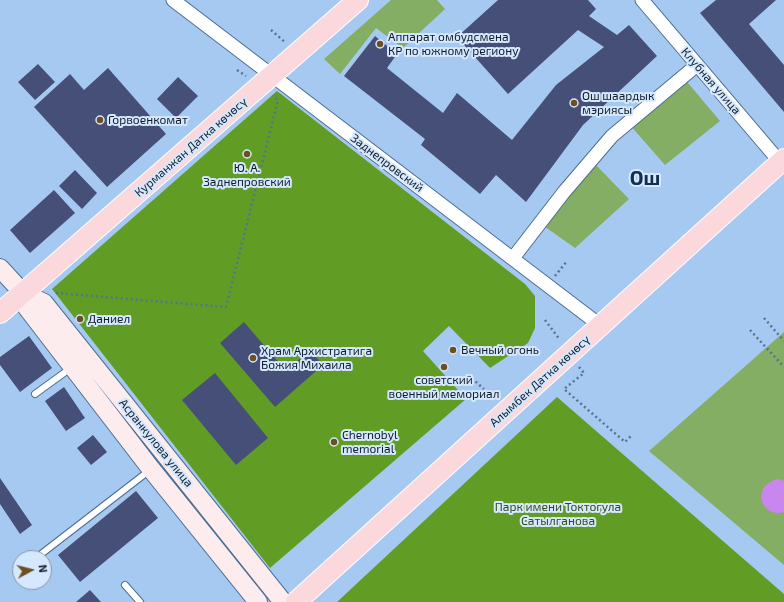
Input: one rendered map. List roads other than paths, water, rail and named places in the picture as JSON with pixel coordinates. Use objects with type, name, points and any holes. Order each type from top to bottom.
[{"type":"main road","name":"Курманжан Датка көчөсү","points":[[0,313],[273,76],[358,0]]},
{"type":"main road","name":"Алымбек Датка көчөсү","points":[[296,602],[782,161]]},
{"type":"main road","name":"Асранкулова улица","points":[[0,268],[23,293],[44,303],[283,602]]},
{"type":"main road","name":"Асранкулова улица","points":[[23,293],[25,305],[151,469],[258,602]]},
{"type":"street","name":"Заднепровский","points":[[172,0],[601,326]]},
{"type":"street","name":"Клубная улица","points":[[642,0],[782,161]]},
{"type":"street","points":[[513,258],[564,192],[612,136],[697,64]]},
{"type":"lane","points":[[35,394],[64,373]]},
{"type":"lane","points":[[46,550],[151,469]]},
{"type":"lane","points":[[125,585],[140,602]]},
{"type":"place","name":"Аппарат омбудсмена КР по южному региону","points":[[380,44]]},
{"type":"place","name":"Ош шаардык мэриясы","points":[[574,103]]},
{"type":"place","name":"Горвоенкомат","points":[[100,120]]},
{"type":"place","name":"Ю. А. Заднепровский","points":[[247,154]]},
{"type":"place","name":"Даниел","points":[[80,319]]},
{"type":"place","name":"Вечный огонь","points":[[453,350]]},
{"type":"place","name":"Храм Архистратига Божия Михаила","points":[[253,358]]},
{"type":"place","name":"советский военный мемориал","points":[[444,367]]},
{"type":"place","name":"Chernobyl memorial","points":[[334,442]]},
{"type":"district","name":"Ош","points":[[645,178]]},
{"type":"park label","name":"Парк имени Токтогула Сатылганова","points":[[558,514]]}]
